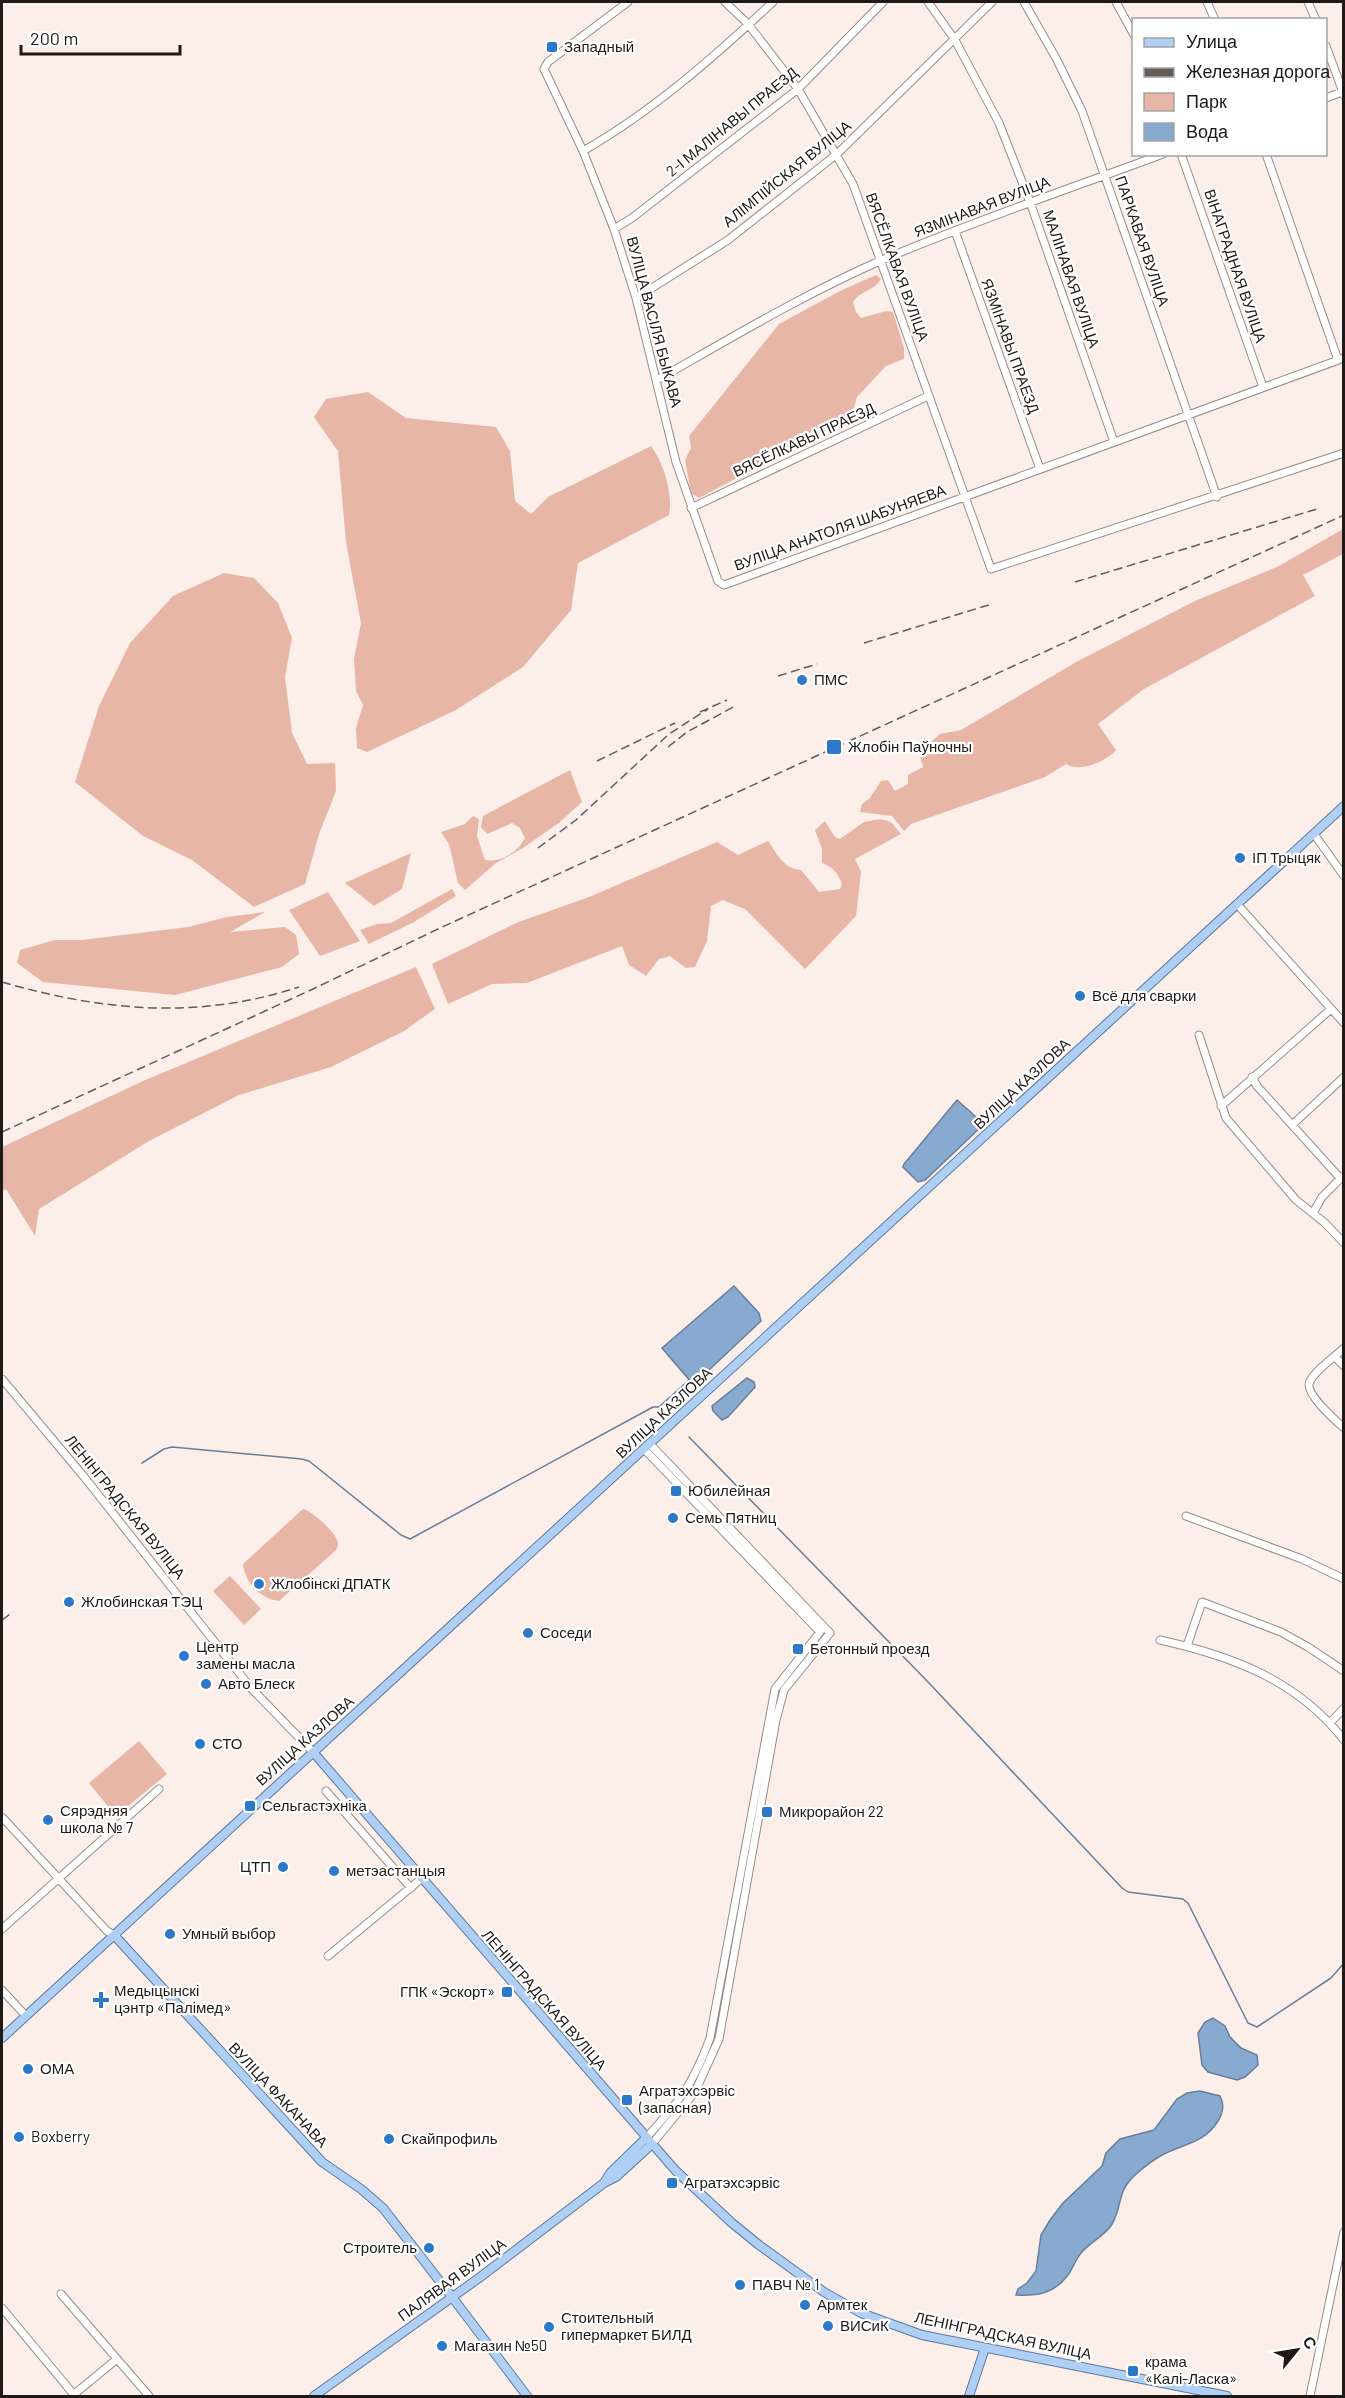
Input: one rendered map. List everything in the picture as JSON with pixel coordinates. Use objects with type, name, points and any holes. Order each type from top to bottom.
[{"type":"main road","name":"ВУЛІЦА КАЗЛОВА","points":[[2,2038],[1344,806]]},
{"type":"main road","name":"ЛЕНІНГРАДСКАЯ ВУЛІЦА","points":[[313,1752],[675,2170],[732,2223],[824,2292],[861,2313],[922,2335],[1227,2397]]},
{"type":"main road","name":"ВУЛІЦА ФАКАНАВА","points":[[114,1935],[322,2162],[361,2189],[382,2208],[453,2296],[526,2397]]},
{"type":"main road","name":"ПАЛЯВАЯ ВУЛІЦА","points":[[320,2395],[604,2183],[611,2172],[649,2141]]},
{"type":"main road","points":[[969,2397],[986,2348]]},
{"type":"street","name":"ВУЛІЦА ВАСІЛЯ БЫКАВА","points":[[628,2],[548,62],[544,69],[582,151],[614,229],[636,298],[676,462],[718,581],[724,585]]},
{"type":"street","name":"ВЯСЁЛКАВАЯ ВУЛІЦА","points":[[725,2],[748,24],[798,89],[853,184],[991,569],[1217,496]]},
{"type":"street","points":[[582,151],[618,132],[690,77],[773,2]]},
{"type":"street","name":"2-І МАЛІНАВЫ ПРАЕЗД","points":[[614,229],[632,218],[798,89],[883,2]]},
{"type":"street","name":"МАЛІНАВАЯ ВУЛІЦА","points":[[928,2],[955,40],[999,123],[1030,202],[1114,442]]},
{"type":"street","name":"АЛІМПІЙСКАЯ ВУЛІЦА","points":[[636,298],[728,240],[837,154],[992,2]]},
{"type":"street","name":"ПАРКАВАЯ ВУЛІЦА","points":[[1024,2],[1058,60],[1082,111],[1217,496]]},
{"type":"street","points":[[1116,2],[1132,31]]},
{"type":"street","points":[[1207,2],[1214,18]]},
{"type":"street","points":[[1308,2],[1315,18]]},
{"type":"street","points":[[1327,49],[1343,93],[1327,98]]},
{"type":"street","name":"ЯЗМІНАВАЯ ВУЛІЦА","points":[[657,380],[762,320],[881,261],[1030,202],[1158,156]]},
{"type":"street","name":"ВІНАГРАДНАЯ ВУЛІЦА","points":[[1182,156],[1263,387]]},
{"type":"street","points":[[1267,156],[1341,359]]},
{"type":"street","name":"ЯЗМІНАВЫ ПРАЕЗД","points":[[955,231],[1040,469]]},
{"type":"street","name":"ВУЛІЦА АНАТОЛЯ ШАБУНЯЕВА","points":[[724,585],[1341,359]]},
{"type":"street","name":"ВЯСЁЛКАВЫ ПРАЕЗД","points":[[691,508],[928,396]]},
{"type":"street","points":[[1217,496],[1344,453]]},
{"type":"street","points":[[1314,834],[1344,876]]},
{"type":"street","points":[[1237,903],[1344,1023]]},
{"type":"street","points":[[1221,1106],[1331,1009]]},
{"type":"street","points":[[1199,1035],[1226,1118],[1296,1200],[1344,1243]]},
{"type":"street","points":[[1252,1077],[1257,1086],[1342,1177],[1322,1197],[1313,1213]]},
{"type":"street","points":[[1293,1125],[1344,1077]]},
{"type":"street","points":[[1344,1348],[1310,1381],[1308,1387],[1311,1394],[1344,1428]]},
{"type":"street","points":[[1335,1357],[1344,1366]]},
{"type":"street","name":"ЛЕНІНГРАДСКАЯ ВУЛІЦА","points":[[2,1379],[85,1478],[251,1688],[313,1752]]},
{"type":"street","points":[[647,1446],[820,1632],[775,1689],[710,2038],[699,2070],[689,2088],[649,2141]]},
{"type":"street","points":[[1186,1515],[1302,1559],[1344,1579]]},
{"type":"street","points":[[1187,1646],[1202,1602],[1281,1632],[1344,1671]]},
{"type":"street","points":[[1160,1640],[1231,1658],[1266,1676],[1313,1706],[1344,1740]]},
{"type":"street","points":[[1330,1723],[1344,1708]]},
{"type":"street","points":[[2,1929],[159,1789]]},
{"type":"street","points":[[326,1791],[411,1888]]},
{"type":"street","name":"ВУЛІЦА ФАКАНАВА","points":[[2,1817],[107,1931],[114,1935]]},
{"type":"street","points":[[328,1956],[421,1879]]},
{"type":"street","points":[[2,1990],[26,2016]]},
{"type":"street","points":[[1310,2397],[1344,2232]]},
{"type":"street","points":[[61,2294],[149,2397]]},
{"type":"street","points":[[2,2307],[73,2396],[117,2359]]},
{"type":"green space","points":[[876,275],[881,279],[878,283],[859,295],[853,302],[856,312],[861,318],[886,311],[893,312],[904,348],[904,359],[886,366],[857,397],[853,411],[839,422],[812,431],[777,457],[699,498],[691,493],[685,460],[691,448],[689,436],[779,324],[840,291]]},
{"type":"green space","points":[[368,392],[406,418],[496,427],[510,451],[515,501],[531,514],[548,497],[651,446],[660,461],[666,479],[670,506],[669,515],[578,563],[571,610],[523,667],[456,710],[367,752],[357,748],[356,728],[363,705],[356,691],[354,659],[361,623],[346,542],[338,451],[314,417],[326,399]]},
{"type":"green space","points":[[1343,529],[1343,554],[1303,575],[1315,596],[1144,689],[1098,724],[1116,750],[1106,758],[1086,766],[1066,764],[1045,777],[911,824],[904,831],[892,816],[860,812],[862,804],[870,798],[881,781],[888,780],[895,791],[908,784],[908,775],[923,767],[919,752],[940,734],[961,730],[1078,661],[1195,601],[1279,566]]},
{"type":"green space","points":[[224,573],[254,578],[278,603],[292,638],[285,677],[292,733],[307,764],[335,763],[336,791],[319,834],[305,884],[254,907],[192,860],[143,836],[75,782],[99,706],[130,643],[173,596]]},
{"type":"green space","points":[[570,770],[582,802],[560,822],[523,848],[496,863],[465,890],[458,883],[449,844],[441,832],[465,824],[473,816],[479,819],[477,836],[485,860],[502,858],[518,848],[525,838],[520,828],[512,823],[487,834],[481,827],[483,816]]},
{"type":"green space","points":[[880,819],[891,822],[901,834],[855,859],[861,872],[856,916],[805,969],[745,909],[723,900],[711,906],[707,941],[695,967],[686,968],[670,956],[659,959],[646,976],[629,965],[622,946],[527,983],[492,984],[448,1004],[432,964],[516,923],[589,897],[717,842],[738,855],[768,841],[786,864],[801,870],[819,892],[840,889],[842,884],[837,874],[822,863],[822,849],[815,830],[825,821],[835,837],[840,839],[864,822]]},
{"type":"green space","points":[[411,853],[402,889],[374,906],[345,883]]},
{"type":"green space","points":[[452,889],[456,896],[414,922],[369,944],[360,930],[377,924],[391,923]]},
{"type":"green space","points":[[328,892],[360,941],[320,956],[289,910]]},
{"type":"green space","points":[[265,912],[230,932],[285,927],[296,935],[299,954],[282,967],[175,995],[43,982],[17,963],[20,950],[55,940],[82,940],[188,927],[227,917]]},
{"type":"green space","points":[[416,967],[435,1009],[404,1031],[331,1067],[239,1095],[149,1141],[39,1209],[35,1236],[6,1189],[2,1191],[2,1147],[143,1081]]},
{"type":"green space","points":[[303,1509],[312,1513],[327,1527],[335,1536],[338,1546],[279,1601],[272,1600],[250,1583],[243,1564]]},
{"type":"green space","points":[[230,1576],[261,1609],[244,1625],[213,1591]]},
{"type":"green space","points":[[139,1741],[167,1774],[116,1816],[89,1783]]},
{"type":"water","points":[[957,1100],[983,1125],[925,1180],[918,1182],[903,1167],[904,1164]]},
{"type":"water","points":[[734,1286],[759,1313],[761,1321],[694,1384],[662,1348]]},
{"type":"water","points":[[747,1378],[754,1382],[755,1387],[728,1417],[722,1420],[713,1411],[712,1406]]},
{"type":"water","points":[[1213,2018],[1225,2026],[1230,2037],[1241,2048],[1257,2055],[1258,2065],[1245,2077],[1237,2080],[1208,2072],[1202,2065],[1198,2033],[1205,2022]]},
{"type":"water","points":[[1200,2091],[1220,2096],[1222,2099],[1222,2112],[1213,2128],[1194,2142],[1160,2156],[1129,2181],[1122,2193],[1112,2224],[1082,2252],[1063,2281],[1045,2292],[1016,2295],[1018,2289],[1027,2283],[1036,2271],[1041,2235],[1050,2220],[1063,2203],[1102,2166],[1106,2153],[1120,2139],[1154,2130],[1177,2099],[1187,2093]]},
{"type":"waterway","points":[[660,1406],[689,1380]]},
{"type":"waterway","points":[[142,1463],[164,1449],[172,1447],[302,1459],[309,1461],[401,1535],[410,1539],[653,1407],[660,1407],[669,1417]]},
{"type":"waterway","points":[[689,1437],[929,1683],[1122,1888],[1128,1892],[1183,1899],[1188,1903],[1248,2023],[1257,2027],[1331,1978],[1344,1963]]},
{"type":"railway","points":[[1075,582],[1317,509]]},
{"type":"railway","points":[[2,1132],[440,928],[1344,515]]},
{"type":"railway","points":[[864,643],[992,604]]},
{"type":"railway","points":[[778,676],[817,664]]},
{"type":"railway","points":[[700,712],[727,700]]},
{"type":"railway","points":[[668,747],[687,732],[737,705]]},
{"type":"railway","points":[[538,848],[576,820],[669,734],[708,709]]},
{"type":"railway","points":[[597,761],[675,723]]},
{"type":"railway","points":[[2,982],[77,1000],[150,1008],[187,1008],[224,1004],[299,987]]},
{"type":"railway","points":[[2,1620],[13,1612]]},
{"type":"place","name":"Западный","points":[[552,47]]},
{"type":"place","name":"ПМС","points":[[802,680]]},
{"type":"place","name":"Жлобін Паўночны","points":[[834,747]]},
{"type":"place","name":"ІП Трыцяк","points":[[1240,858]]},
{"type":"place","name":"Всё для сварки","points":[[1080,996]]},
{"type":"place","name":"Юбилейная","points":[[676,1491]]},
{"type":"place","name":"Семь Пятниц","points":[[673,1518]]},
{"type":"place","name":"Жлобінскі ДПАТК","points":[[259,1584]]},
{"type":"place","name":"Жлобинская ТЭЦ","points":[[69,1602]]},
{"type":"place","name":"Соседи","points":[[528,1633]]},
{"type":"place","name":"Бетонный проезд","points":[[798,1649]]},
{"type":"place","name":"Центр замены масла","points":[[184,1656]]},
{"type":"place","name":"Авто Блеск","points":[[206,1684]]},
{"type":"place","name":"СТО","points":[[200,1744]]},
{"type":"place","name":"Сельгастэхніка","points":[[250,1806]]},
{"type":"place","name":"Микрорайон 22","points":[[767,1812]]},
{"type":"place","name":"Сярэдняя школа № 7","points":[[48,1820]]},
{"type":"place","name":"ЦТП","points":[[283,1867]]},
{"type":"place","name":"метэастанцыя","points":[[334,1871]]},
{"type":"place","name":"Умный выбор","points":[[170,1934]]},
{"type":"place","name":"ГПК «Эскорт»","points":[[507,1992]]},
{"type":"place","name":"Медыцынскі цэнтр «Палімед»","points":[[101,2000]]},
{"type":"place","name":"ОМА","points":[[28,2069]]},
{"type":"place","name":"Агратэхсэрвіс (запасная)","points":[[627,2100]]},
{"type":"place","name":"Boxberry","points":[[19,2137]]},
{"type":"place","name":"Скайпрофиль","points":[[389,2139]]},
{"type":"place","name":"Агратэхсэрвіс","points":[[672,2183]]},
{"type":"place","name":"Строитель","points":[[429,2248]]},
{"type":"place","name":"ПАВЧ № 1","points":[[740,2285]]},
{"type":"place","name":"Армтек","points":[[805,2305]]},
{"type":"place","name":"ВИСиК","points":[[828,2326]]},
{"type":"place","name":"Стоительный гипермаркет БИЛД","points":[[549,2327]]},
{"type":"place","name":"Магазин №50","points":[[442,2346]]},
{"type":"place","name":"крама «Калі-Ласка»","points":[[1133,2371]]}]
